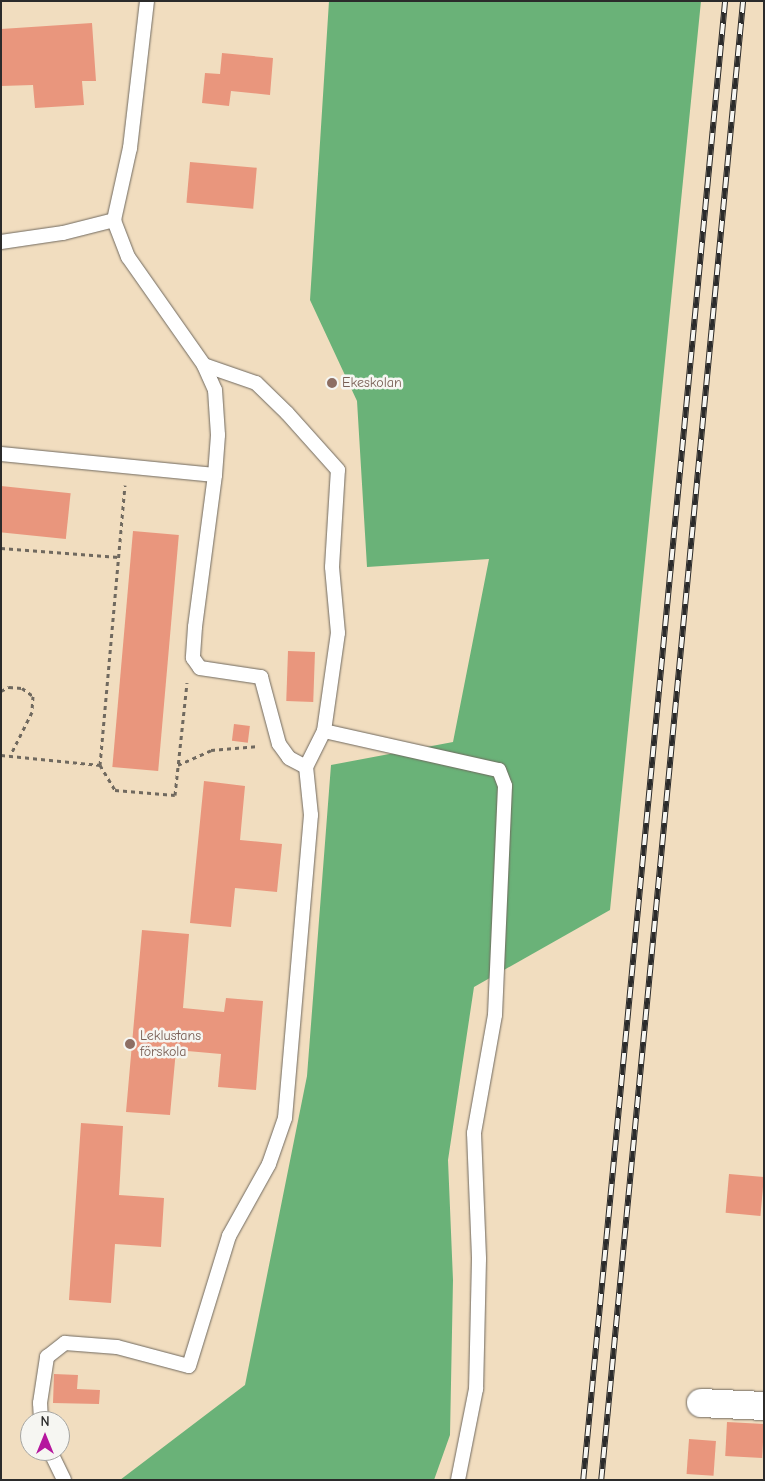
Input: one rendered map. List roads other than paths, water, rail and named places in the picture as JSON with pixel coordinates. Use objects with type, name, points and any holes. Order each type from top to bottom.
[{"type":"street","points":[[701,1403],[764,1406]]},
{"type":"lane","points":[[147,1],[130,148],[114,220],[128,256],[204,365],[215,390],[218,435],[215,475],[194,627],[193,658],[200,668],[261,677],[279,744],[289,758],[306,767]]},
{"type":"lane","points":[[1,242],[63,233],[114,220]]},
{"type":"lane","points":[[40,1411],[47,1357],[65,1343],[117,1347],[189,1366],[230,1236],[269,1164],[285,1118],[311,815],[306,767],[324,731],[338,633],[332,567],[338,470],[287,413],[256,383],[204,365]]},
{"type":"lane","points":[[1,454],[215,475]]},
{"type":"lane","points":[[324,731],[498,770],[505,786],[495,1015],[474,1133],[479,1259],[476,1390],[458,1480]]},
{"type":"lane","points":[[55,1461],[64,1480]]},
{"type":"railway","points":[[583,1480],[725,1]]},
{"type":"railway","points":[[601,1480],[743,1]]},
{"type":"place","name":"Ekeskolan","points":[[332,383]]},
{"type":"place","name":"Leklustans förskola","points":[[130,1044]]}]
